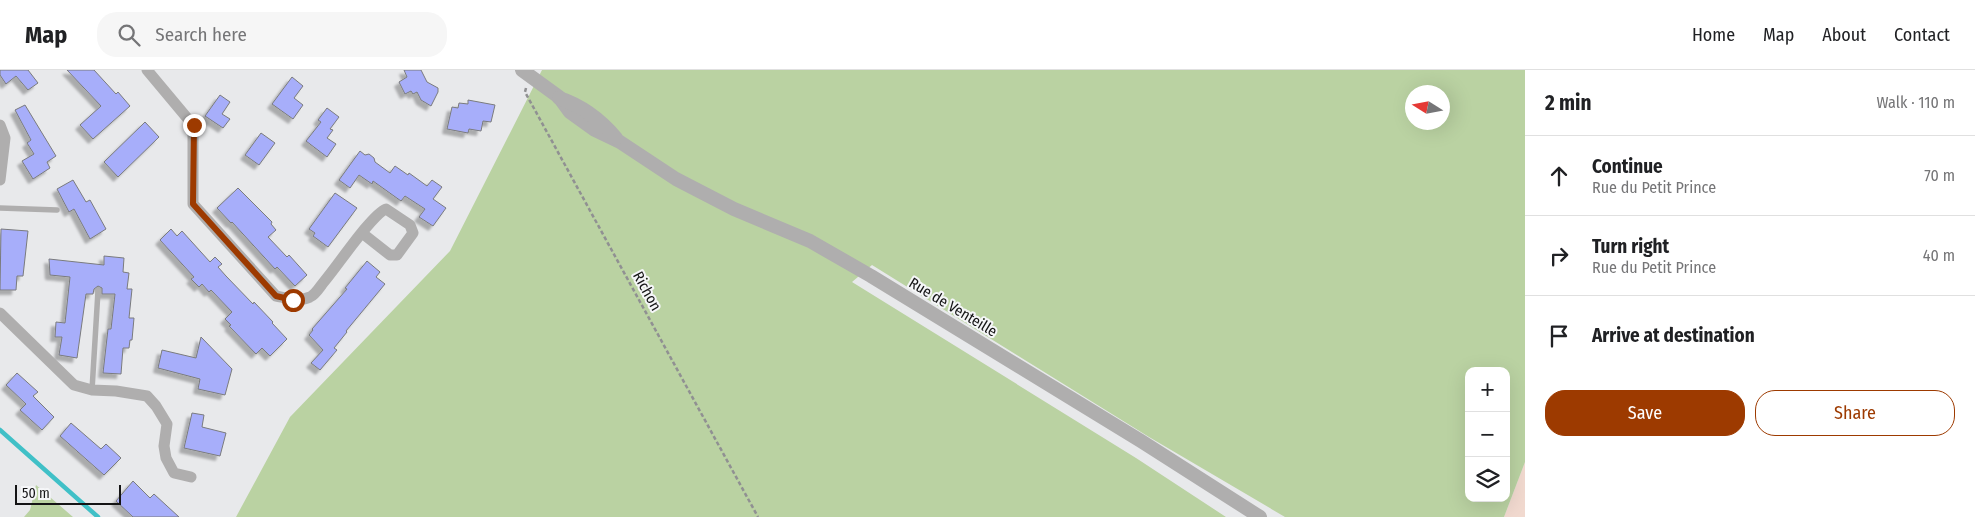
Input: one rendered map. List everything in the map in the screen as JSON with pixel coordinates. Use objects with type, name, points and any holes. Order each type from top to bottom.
[{"type":"street","points":[[147,70],[194,125],[193,204],[276,296],[293,300],[311,297],[362,233]]},
{"type":"street","name":"Rue de Venteille","points":[[526,73],[559,98],[577,104],[589,112],[602,122],[620,142],[676,179],[734,209],[810,241],[863,271],[1141,441],[1260,517]]},
{"type":"street","points":[[0,125],[5,138],[0,180]]},
{"type":"street","points":[[0,313],[74,385],[92,390],[116,391],[147,396],[156,406],[167,424],[164,446],[166,458],[174,474],[191,477]]},
{"type":"lane","points":[[0,208],[57,210]]},
{"type":"lane","points":[[92,390],[98,291]]},
{"type":"path","name":"Richon","points":[[526,73],[525,92],[758,517]]},
{"type":"shaded area","points":[[1525,462],[1525,517],[1504,517]]},
{"type":"green space","points":[[542,70],[1525,70],[1525,462],[1510,501],[1510,367],[1465,367],[1465,502],[1510,502],[1504,517],[1285,517],[1149,437],[872,265],[852,282],[1136,458],[1226,517],[236,517],[290,417],[450,251]]},
{"type":"green space","points":[[36,485],[73,517],[24,517],[30,510]]},
{"type":"building","points":[[0,70],[28,70],[38,83],[28,90],[16,76],[6,84],[0,75]]},
{"type":"building","points":[[67,70],[94,70],[130,106],[93,139],[80,125],[101,106]]},
{"type":"building","points":[[404,70],[421,70],[427,82],[438,88],[431,106],[421,100],[417,92],[413,94],[411,91],[405,94],[399,82],[407,77]]},
{"type":"building","points":[[292,77],[303,86],[294,98],[303,105],[293,119],[272,104]]},
{"type":"building","points":[[220,95],[230,102],[222,114],[230,119],[223,128],[205,116]]},
{"type":"building","points":[[468,100],[495,105],[491,122],[483,121],[481,131],[469,129],[468,133],[447,129],[452,107],[458,108],[459,103],[468,104]]},
{"type":"building","points":[[25,105],[56,156],[47,162],[50,168],[33,179],[22,161],[34,154],[27,143],[31,140],[15,110]]},
{"type":"building","points":[[327,108],[339,117],[330,129],[333,130],[327,138],[336,144],[327,157],[306,141],[321,122],[318,120]]},
{"type":"building","points":[[145,122],[159,137],[118,177],[104,162]]},
{"type":"building","points":[[261,133],[275,143],[259,165],[245,155]]},
{"type":"building","points":[[360,151],[365,155],[369,154],[374,158],[375,162],[390,173],[395,166],[427,186],[432,180],[442,187],[433,199],[446,208],[433,226],[419,217],[425,209],[405,196],[401,201],[373,181],[372,184],[359,175],[350,188],[339,180]]},
{"type":"building","points":[[73,180],[86,202],[90,200],[106,229],[90,239],[74,209],[69,212],[57,189]]},
{"type":"building","points":[[238,188],[272,222],[271,224],[276,230],[268,237],[287,257],[289,255],[307,275],[295,286],[277,267],[275,269],[217,208]]},
{"type":"building","points":[[335,193],[357,208],[328,247],[313,236],[315,233],[309,229]]},
{"type":"building","points":[[1,229],[28,231],[23,276],[17,276],[16,290],[0,290]]},
{"type":"building","points":[[171,229],[177,236],[182,231],[210,262],[215,257],[222,264],[218,267],[253,304],[254,302],[287,339],[270,356],[262,348],[256,354],[229,326],[231,325],[225,319],[232,312],[211,290],[209,292],[202,284],[199,287],[191,279],[194,277],[160,240]]},
{"type":"building","points":[[104,256],[124,258],[123,272],[129,273],[127,289],[132,289],[129,318],[134,318],[132,340],[130,340],[129,348],[123,348],[121,374],[103,373],[108,329],[111,329],[115,294],[102,294],[102,288],[98,286],[94,289],[93,294],[86,294],[77,358],[59,355],[62,337],[55,337],[56,322],[65,323],[70,277],[50,275],[49,259],[104,265]]},
{"type":"building","points":[[367,261],[380,272],[376,277],[385,284],[346,331],[334,348],[337,350],[320,370],[311,363],[323,350],[309,335],[312,329],[347,289],[345,288]]},
{"type":"building","points":[[201,337],[232,369],[225,395],[198,389],[200,379],[158,368],[162,350],[196,358]]},
{"type":"building","points":[[17,373],[38,392],[33,396],[54,417],[42,430],[20,410],[26,404],[6,385]]},
{"type":"building","points":[[192,413],[204,415],[202,427],[226,433],[220,456],[184,448]]},
{"type":"building","points":[[71,423],[101,449],[106,444],[121,458],[104,475],[60,436]]},
{"type":"building","points":[[133,481],[150,498],[154,494],[179,517],[133,517],[116,501]]},
{"type":"waterway","points":[[0,430],[98,517]]},
{"type":"route","points":[[194,125],[193,204],[276,296],[293,300]]}]
